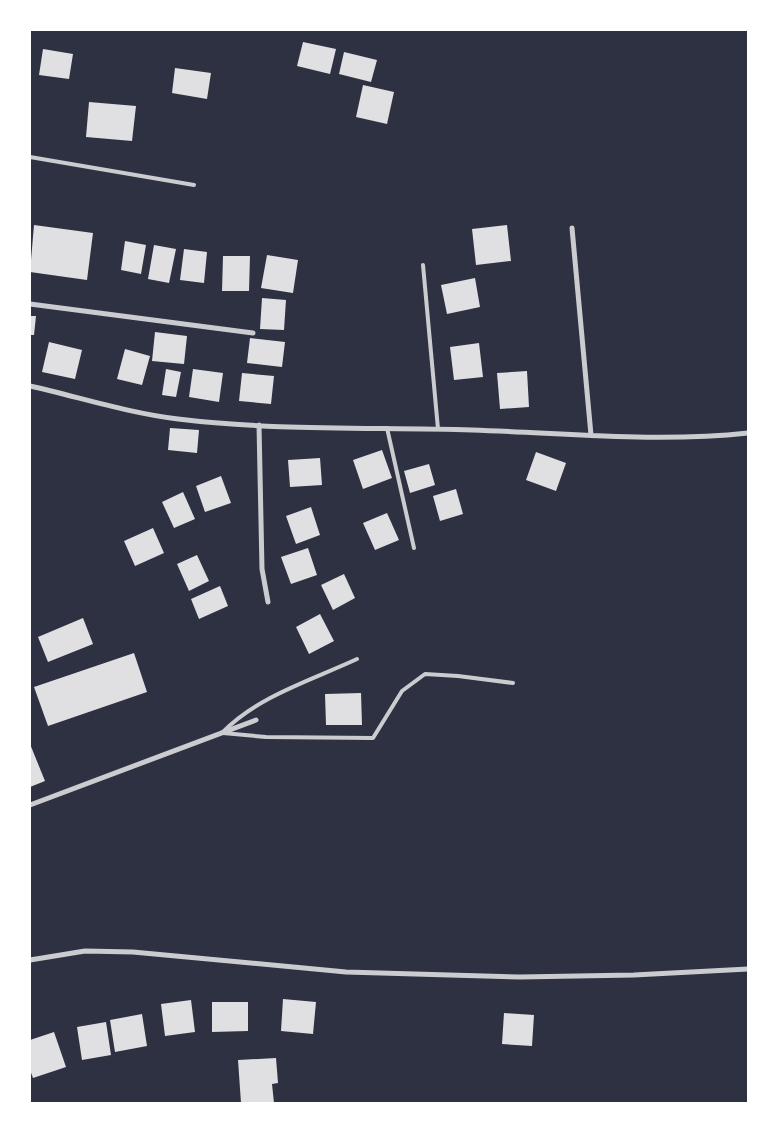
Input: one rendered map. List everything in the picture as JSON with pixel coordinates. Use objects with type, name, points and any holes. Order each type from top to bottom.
[{"type":"street","points":[[572,228],[591,435]]},
{"type":"street","points":[[30,304],[253,333]]},
{"type":"street","points":[[30,386],[132,411],[177,419],[259,424],[678,439],[748,433]]},
{"type":"street","points":[[259,424],[262,569],[268,602]]},
{"type":"street","points":[[30,805],[256,720]]},
{"type":"street","points":[[30,960],[85,951],[133,952],[346,972],[520,977],[634,975],[748,969]]},
{"type":"lane","points":[[30,157],[194,185]]},
{"type":"lane","points":[[423,265],[438,429]]},
{"type":"lane","points":[[387,428],[414,548]]},
{"type":"lane","points":[[221,733],[236,718],[252,708],[357,659]]},
{"type":"lane","points":[[221,733],[266,737],[373,738],[402,690],[426,674],[513,683]]},
{"type":"building","points":[[303,42],[336,49],[330,74],[297,66]]},
{"type":"building","points":[[43,49],[73,54],[69,79],[39,75]]},
{"type":"building","points":[[344,52],[377,60],[371,82],[339,74]]},
{"type":"building","points":[[175,68],[211,73],[207,99],[172,93]]},
{"type":"building","points":[[363,85],[394,92],[387,124],[356,117]]},
{"type":"building","points":[[89,102],[136,106],[132,141],[86,137]]},
{"type":"building","points":[[34,225],[93,233],[87,280],[30,272]]},
{"type":"building","points":[[507,225],[511,261],[476,265],[472,229]]},
{"type":"building","points":[[125,241],[146,245],[141,274],[121,270]]},
{"type":"building","points":[[154,245],[176,249],[169,283],[148,279]]},
{"type":"building","points":[[184,249],[207,252],[204,283],[180,280]]},
{"type":"building","points":[[267,255],[298,260],[293,293],[261,288]]},
{"type":"building","points":[[223,256],[250,256],[249,291],[222,291]]},
{"type":"building","points":[[475,278],[480,307],[447,314],[441,285]]},
{"type":"building","points":[[262,298],[286,300],[284,330],[260,329]]},
{"type":"building","points":[[30,316],[36,316],[34,335],[30,335]]},
{"type":"building","points":[[155,332],[187,336],[184,364],[152,361]]},
{"type":"building","points":[[250,338],[285,342],[282,367],[247,363]]},
{"type":"building","points":[[49,342],[82,350],[75,379],[42,372]]},
{"type":"building","points":[[479,343],[483,377],[454,380],[450,347]]},
{"type":"building","points":[[125,349],[150,356],[142,385],[117,379]]},
{"type":"building","points":[[166,369],[181,372],[176,397],[162,395]]},
{"type":"building","points":[[193,369],[223,373],[219,402],[189,397]]},
{"type":"building","points":[[527,371],[529,407],[500,409],[497,373]]},
{"type":"building","points":[[242,373],[274,376],[271,404],[239,401]]},
{"type":"building","points":[[170,428],[199,430],[197,453],[168,450]]},
{"type":"building","points":[[382,450],[392,478],[363,489],[353,460]]},
{"type":"building","points":[[536,452],[566,463],[556,491],[526,480]]},
{"type":"building","points":[[320,458],[322,485],[290,487],[288,460]]},
{"type":"building","points":[[429,464],[435,485],[410,493],[404,471]]},
{"type":"building","points":[[221,476],[231,503],[205,512],[196,486]]},
{"type":"building","points":[[456,489],[463,514],[440,521],[433,496]]},
{"type":"building","points":[[183,492],[195,519],[174,528],[162,502]]},
{"type":"building","points":[[311,507],[320,535],[296,544],[286,516]]},
{"type":"building","points":[[387,513],[399,540],[375,550],[363,523]]},
{"type":"building","points":[[153,528],[164,553],[135,566],[124,541]]},
{"type":"building","points":[[308,548],[317,575],[291,584],[281,557]]},
{"type":"building","points":[[197,555],[209,581],[189,591],[177,564]]},
{"type":"building","points":[[344,574],[355,598],[333,610],[321,585]]},
{"type":"building","points":[[220,586],[228,606],[199,619],[191,599]]},
{"type":"building","points":[[320,614],[334,641],[309,654],[296,627]]},
{"type":"building","points":[[83,618],[93,644],[48,662],[38,637]]},
{"type":"building","points":[[134,653],[147,692],[48,726],[34,687]]},
{"type":"building","points":[[361,693],[362,725],[326,725],[325,694]]},
{"type":"building","points":[[30,744],[45,781],[30,787]]},
{"type":"building","points":[[283,999],[316,1002],[313,1034],[281,1031]]},
{"type":"building","points":[[191,1000],[195,1032],[165,1036],[161,1004]]},
{"type":"building","points":[[212,1002],[248,1002],[248,1031],[212,1032]]},
{"type":"building","points":[[504,1013],[534,1015],[532,1046],[502,1044]]},
{"type":"building","points":[[142,1014],[147,1046],[115,1052],[110,1020]]},
{"type":"building","points":[[106,1022],[111,1055],[82,1060],[77,1027]]},
{"type":"building","points":[[54,1032],[66,1067],[33,1078],[30,1070],[30,1040]]},
{"type":"building","points":[[276,1058],[278,1083],[272,1084],[274,1103],[241,1103],[238,1060]]}]
